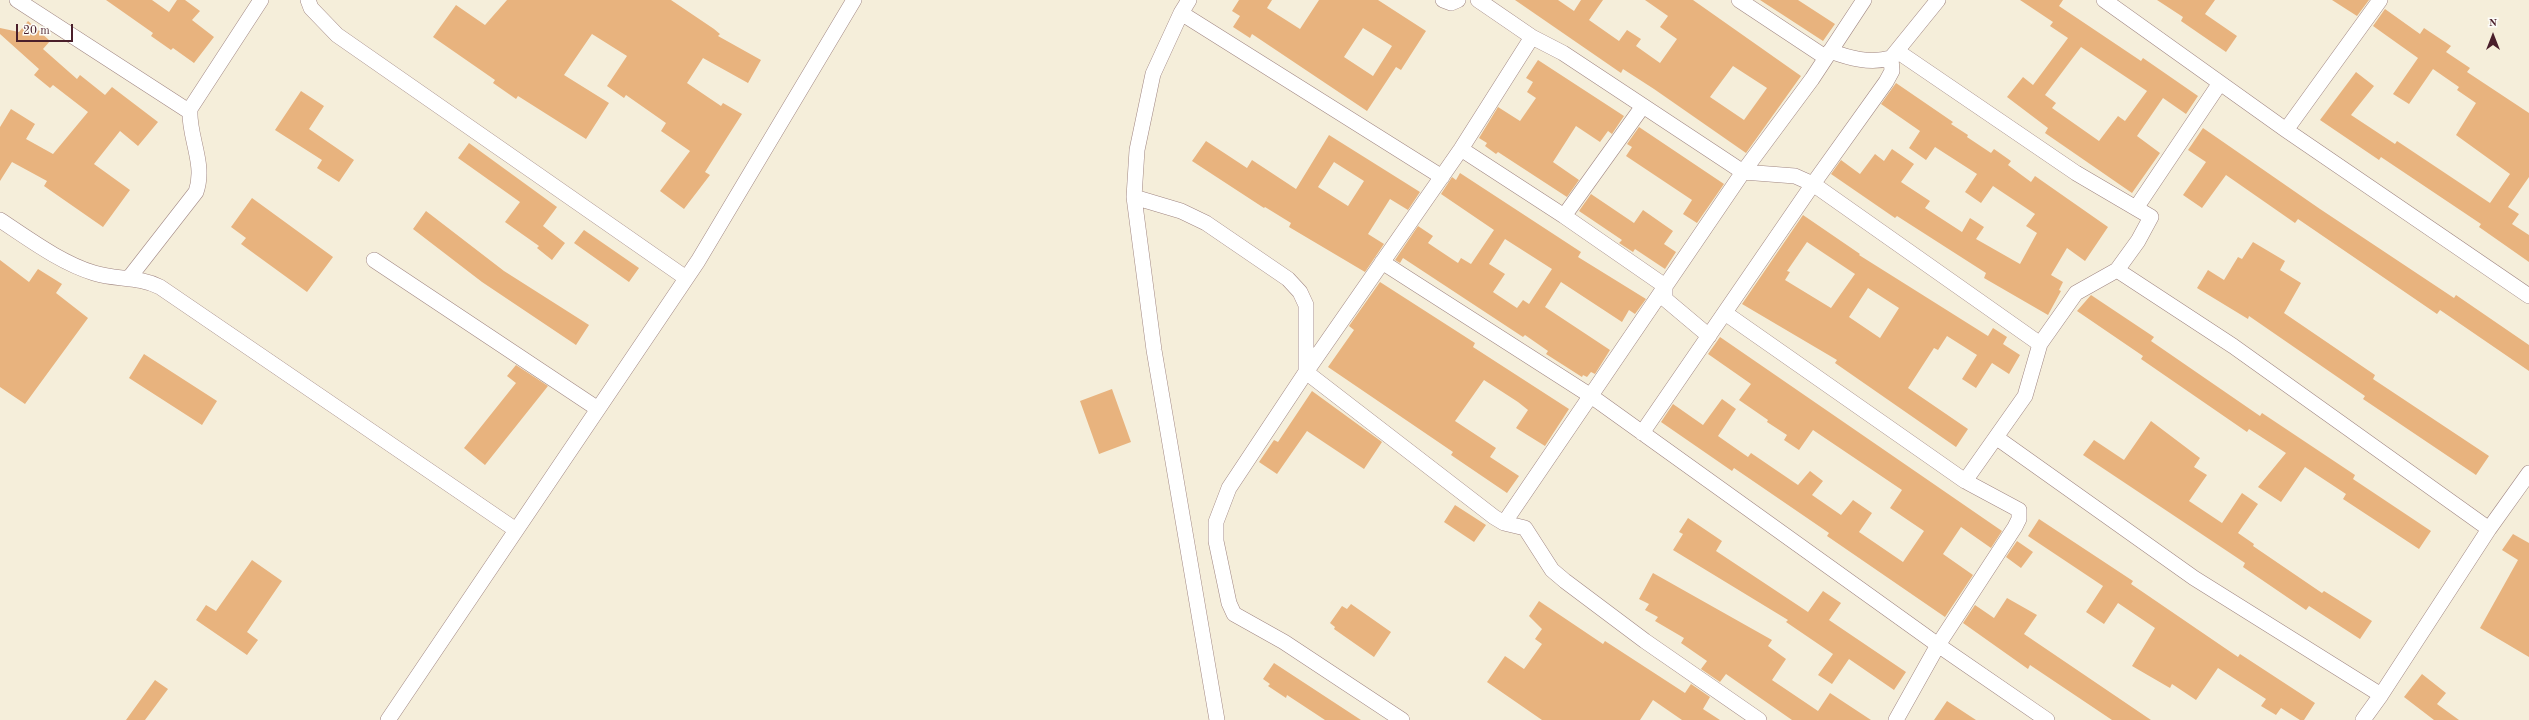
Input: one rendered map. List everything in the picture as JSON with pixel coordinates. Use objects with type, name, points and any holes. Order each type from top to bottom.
[{"type":"street","points":[[17,0],[190,112]]},
{"type":"street","points":[[129,278],[198,186],[199,170],[190,112],[194,100],[261,0]]},
{"type":"street","points":[[308,0],[311,8],[337,35],[686,278]]},
{"type":"street","points":[[388,720],[686,278],[782,123],[854,0]]},
{"type":"street","points":[[1189,0],[1181,13],[1154,74],[1137,150],[1134,198],[1156,358],[1217,720]]},
{"type":"street","points":[[1443,0],[1451,3],[1458,0]]},
{"type":"street","points":[[1478,0],[1532,37],[1563,53],[1742,172],[1795,176],[1813,184],[2040,344]]},
{"type":"street","points":[[1739,0],[1827,54],[1868,60],[1894,54],[2076,173],[2151,217],[2138,241],[2117,270],[2076,293],[2040,344],[2025,396],[1997,438],[1965,481]]},
{"type":"street","points":[[1504,523],[1742,172],[1864,0]]},
{"type":"street","points":[[1642,434],[1813,184],[1886,82],[1892,71],[1894,54],[1938,0]]},
{"type":"street","points":[[2104,0],[2286,130],[2529,296]]},
{"type":"street","points":[[2286,130],[2380,0]]},
{"type":"street","points":[[1181,13],[1442,177]]},
{"type":"street","points":[[1402,720],[1290,646],[1234,614],[1229,603],[1216,541],[1216,522],[1220,506],[1229,488],[1306,372],[1461,149],[1532,37]]},
{"type":"street","points":[[2136,208],[2220,83]]},
{"type":"street","points":[[1564,216],[1643,106]]},
{"type":"street","points":[[1461,149],[1564,216],[1665,286]]},
{"type":"street","points":[[1134,198],[1181,211],[1206,223],[1288,280],[1300,292],[1306,304],[1306,372]]},
{"type":"street","points":[[0,220],[82,269],[110,277],[129,278],[150,282],[160,287],[516,530]]},
{"type":"street","points":[[374,260],[598,409]]},
{"type":"street","points":[[1382,262],[1591,396],[1938,645],[2048,720]]},
{"type":"street","points":[[2117,270],[2233,346],[2489,529]]},
{"type":"street","points":[[1665,286],[1665,300],[1709,336]]},
{"type":"street","points":[[1725,313],[1965,481],[2016,507],[2020,514],[2015,527],[1938,645],[1896,720]]},
{"type":"street","points":[[1306,372],[1504,523],[1527,530],[1538,552],[1552,570],[1565,581],[1645,641],[1759,720]]},
{"type":"street","points":[[1997,438],[2194,578],[2381,695]]},
{"type":"street","points":[[2363,720],[2381,695],[2489,529],[2529,473]]},
{"type":"building","points":[[106,0],[152,0],[169,12],[177,0],[185,0],[200,11],[192,20],[214,37],[194,63],[173,48],[171,50],[151,36],[153,33]]},
{"type":"building","points":[[507,0],[671,0],[714,29],[720,34],[718,36],[761,60],[748,83],[703,58],[687,83],[721,106],[723,103],[742,114],[705,172],[710,175],[684,209],[660,191],[690,151],[661,131],[666,123],[626,95],[624,98],[607,86],[627,56],[592,34],[564,75],[609,103],[586,139],[518,96],[516,99],[493,83],[495,80],[433,37],[456,5],[485,25]]},
{"type":"building","points":[[1239,0],[1272,0],[1267,8],[1300,29],[1319,0],[1378,0],[1426,31],[1401,70],[1396,67],[1367,111],[1252,34],[1250,38],[1233,27],[1240,16],[1232,11]],"holes":[[[1363,28],[1392,46],[1373,76],[1344,57]]]},
{"type":"building","points":[[1515,0],[1558,0],[1574,11],[1581,0],[1603,0],[1589,20],[1619,41],[1627,30],[1641,39],[1636,46],[1660,63],[1677,39],[1660,27],[1668,16],[1645,0],[1693,0],[1801,76],[1746,153],[1623,69],[1621,73]],"holes":[[[1733,66],[1767,88],[1744,120],[1710,97]]]},
{"type":"building","points":[[1760,0],[1798,0],[1835,24],[1823,41]]},
{"type":"building","points":[[2020,0],[2063,0],[2059,6],[2141,61],[2143,58],[2198,96],[2186,114],[2163,98],[2137,136],[2160,153],[2132,193],[2045,133],[2048,128],[2007,97],[2023,77],[2033,85],[2068,38],[2050,26],[2053,22]],"holes":[[[2081,47],[2147,91],[2125,121],[2118,116],[2099,141],[2052,108],[2056,103],[2045,95]]]},
{"type":"building","points":[[2157,0],[2215,0],[2205,14],[2237,36],[2226,52],[2181,21],[2183,17]]},
{"type":"building","points":[[2332,0],[2369,0],[2357,16]]},
{"type":"building","points":[[2385,9],[2420,34],[2424,28],[2451,46],[2446,52],[2470,68],[2467,72],[2529,113],[2529,177],[2508,207],[2519,214],[2512,224],[2529,235],[2529,262],[2479,227],[2481,224],[2381,157],[2379,160],[2320,120],[2356,72],[2374,86],[2351,115],[2395,144],[2397,141],[2490,203],[2510,174],[2456,135],[2476,103],[2457,90],[2459,87],[2433,69],[2409,104],[2393,94],[2418,58],[2373,26]]},
{"type":"building","points":[[28,21],[50,41],[43,49],[77,79],[80,75],[105,95],[112,87],[158,122],[138,146],[120,131],[94,164],[130,190],[103,227],[44,186],[47,181],[12,162],[0,181],[0,127],[11,109],[35,124],[26,139],[53,154],[88,112],[53,85],[50,88],[34,75],[39,69],[0,34],[0,28],[19,32]]},
{"type":"building","points":[[1538,60],[1624,116],[1612,134],[1608,131],[1600,142],[1576,126],[1553,162],[1579,180],[1567,197],[1498,152],[1496,154],[1485,146],[1487,143],[1479,138],[1498,107],[1520,121],[1536,98],[1527,92],[1533,82],[1526,78]]},
{"type":"building","points":[[1896,83],[1953,122],[1951,124],[1968,135],[1967,137],[1991,153],[1994,149],[2011,161],[2008,165],[2031,182],[2035,176],[2108,227],[2085,261],[2067,248],[2051,275],[2063,282],[2059,290],[2061,291],[2048,315],[1984,278],[1986,273],[1897,216],[1895,218],[1831,174],[1841,160],[1860,174],[1875,154],[1884,161],[1892,149],[1914,164],[1901,182],[1930,201],[1925,208],[1962,232],[1970,218],[1984,227],[1976,239],[2020,264],[2037,233],[2026,226],[2035,214],[1993,186],[1981,203],[1965,192],[1977,174],[1935,147],[1926,160],[1909,148],[1920,131],[1881,104]]},
{"type":"building","points":[[301,91],[324,106],[309,129],[354,160],[339,182],[317,168],[322,160],[275,130]]},
{"type":"building","points":[[1639,127],[1724,184],[1697,223],[1683,214],[1692,200],[1626,156],[1632,147],[1627,144]]},
{"type":"building","points":[[2203,128],[2320,209],[2454,298],[2456,295],[2529,345],[2529,371],[2440,310],[2437,314],[2298,219],[2295,223],[2226,175],[2202,208],[2183,195],[2206,162],[2188,150]]},
{"type":"building","points":[[1329,135],[1420,192],[1408,210],[1390,199],[1368,234],[1384,244],[1365,272],[1289,227],[1291,223],[1265,207],[1264,208],[1192,161],[1206,141],[1247,168],[1252,160],[1296,189]],"holes":[[[1334,162],[1364,181],[1348,206],[1318,187]]]},
{"type":"building","points":[[469,143],[557,207],[543,226],[565,243],[552,260],[537,248],[539,246],[505,222],[520,202],[458,158]]},
{"type":"building","points":[[1460,173],[1581,252],[1578,257],[1646,299],[1635,314],[1629,310],[1622,322],[1561,282],[1545,307],[1610,350],[1595,374],[1591,372],[1587,377],[1583,375],[1582,377],[1546,354],[1548,351],[1525,335],[1523,337],[1403,258],[1400,263],[1395,260],[1418,226],[1433,236],[1428,243],[1458,263],[1461,258],[1471,264],[1494,230],[1441,194],[1452,177],[1456,180]],"holes":[[[1505,239],[1552,269],[1529,304],[1523,300],[1517,308],[1493,292],[1505,274],[1489,264]]]},
{"type":"building","points":[[1591,194],[1634,223],[1643,210],[1673,231],[1664,244],[1676,252],[1665,269],[1635,249],[1633,252],[1619,243],[1622,240],[1579,211]]},
{"type":"building","points":[[252,198],[333,257],[307,292],[241,244],[246,238],[231,227]]},
{"type":"building","points":[[426,211],[504,271],[589,325],[576,345],[482,282],[413,229]]},
{"type":"building","points":[[1803,215],[1860,254],[1859,255],[1988,336],[1993,328],[2007,337],[2003,344],[2020,355],[2009,374],[1992,363],[1976,388],[1962,379],[1977,355],[1947,336],[1938,350],[1934,348],[1908,388],[1968,429],[1956,447],[1835,363],[1837,360],[1742,304]],"holes":[[[1807,242],[1855,274],[1831,308],[1785,280],[1790,272],[1787,271]],[[1868,288],[1899,308],[1880,338],[1849,317]]]},
{"type":"building","points":[[584,230],[639,268],[629,282],[574,243]]},
{"type":"building","points":[[2253,242],[2285,261],[2280,270],[2301,283],[2284,313],[2375,375],[2373,379],[2489,456],[2476,475],[2363,399],[2365,396],[2249,316],[2248,319],[2197,288],[2208,270],[2224,280],[2238,257],[2242,259]]},
{"type":"building","points":[[0,260],[29,282],[38,269],[62,284],[56,293],[88,318],[25,404],[0,387]]},
{"type":"building","points":[[1380,282],[1475,343],[1473,347],[1569,409],[1545,446],[1516,428],[1528,410],[1484,380],[1455,421],[1496,448],[1490,457],[1519,476],[1507,493],[1451,455],[1453,452],[1328,367],[1354,330],[1349,326]]},
{"type":"building","points":[[2091,295],[2154,337],[2151,341],[2260,416],[2262,413],[2355,475],[2353,479],[2431,531],[2419,549],[2343,499],[2346,494],[2305,467],[2281,502],[2258,487],[2286,453],[2249,429],[2247,432],[2141,359],[2143,356],[2077,311]]},
{"type":"building","points":[[1720,337],[2002,531],[1991,548],[1961,527],[1943,554],[1973,575],[1945,617],[1827,536],[1829,533],[1734,468],[1732,471],[1661,422],[1673,404],[1703,425],[1722,399],[1736,409],[1718,436],[1748,457],[1751,453],[1798,485],[1810,471],[1823,481],[1812,495],[1841,515],[1853,500],[1872,513],[1859,532],[1903,562],[1924,531],[1890,508],[1902,490],[1813,430],[1799,450],[1784,440],[1787,435],[1767,422],[1768,420],[1739,400],[1751,384],[1708,354]]},
{"type":"building","points":[[144,354],[217,401],[202,425],[129,378]]},
{"type":"building","points":[[516,365],[548,386],[485,465],[464,448],[516,383],[507,376]]},
{"type":"building","points":[[1112,389],[1131,442],[1099,454],[1080,401]]},
{"type":"building","points":[[1312,391],[1382,442],[1364,469],[1307,431],[1277,474],[1259,462],[1274,440],[1278,442]]},
{"type":"building","points":[[2151,421],[2200,458],[2194,467],[2207,475],[2189,501],[2222,523],[2242,493],[2258,504],[2238,533],[2254,544],[2253,546],[2322,593],[2324,591],[2372,621],[2360,639],[2309,606],[2306,610],[2243,567],[2245,563],[2083,455],[2094,440],[2124,460]]},
{"type":"building","points":[[1455,505],[1486,525],[1474,542],[1444,522]]},
{"type":"building","points":[[1688,518],[1722,541],[1716,551],[1808,612],[1823,591],[1841,603],[1829,620],[1906,672],[1894,690],[1849,659],[1832,684],[1818,675],[1833,654],[1786,622],[1788,620],[1673,550],[1683,534],[1679,532]]},
{"type":"building","points":[[2039,519],[2133,581],[2131,584],[2238,657],[2240,654],[2315,703],[2304,720],[2300,720],[2281,708],[2276,715],[2261,706],[2266,699],[2218,668],[2196,700],[2172,684],[2170,688],[2132,666],[2155,628],[2118,603],[2104,624],[2086,612],[2103,586],[2028,536]]},
{"type":"building","points":[[2513,534],[2529,543],[2529,657],[2480,628],[2518,560],[2502,550]]},
{"type":"building","points":[[2017,541],[2033,552],[2021,568],[2006,557]]},
{"type":"building","points":[[252,560],[282,581],[247,632],[258,640],[247,655],[196,620],[206,605],[216,611]]},
{"type":"building","points":[[1653,573],[1772,640],[1768,646],[1786,659],[1772,680],[1818,711],[1830,693],[1871,720],[1792,720],[1726,674],[1720,682],[1701,669],[1707,661],[1681,643],[1684,638],[1655,621],[1658,617],[1645,610],[1649,604],[1639,599]]},
{"type":"building","points":[[2007,598],[2037,615],[2024,634],[2151,720],[2112,720],[2030,665],[2028,669],[1963,623],[1975,605],[1994,618]]},
{"type":"building","points":[[1539,601],[1603,644],[1605,641],[1685,693],[1691,684],[1710,697],[1703,709],[1720,720],[1682,720],[1653,700],[1640,720],[1542,720],[1487,682],[1505,656],[1524,669],[1542,644],[1535,639],[1542,629],[1529,616]]},
{"type":"building","points":[[1351,604],[1391,632],[1374,657],[1334,629],[1335,627],[1330,623],[1342,606],[1347,609]]},
{"type":"building","points":[[1274,663],[1361,720],[1325,720],[1287,695],[1286,698],[1268,686],[1270,684],[1263,679]]},
{"type":"building","points":[[2422,674],[2446,693],[2437,704],[2459,720],[2434,720],[2404,697]]},
{"type":"building","points":[[155,680],[168,689],[145,720],[126,720]]},
{"type":"building","points":[[1947,701],[1976,720],[1934,720]]}]
